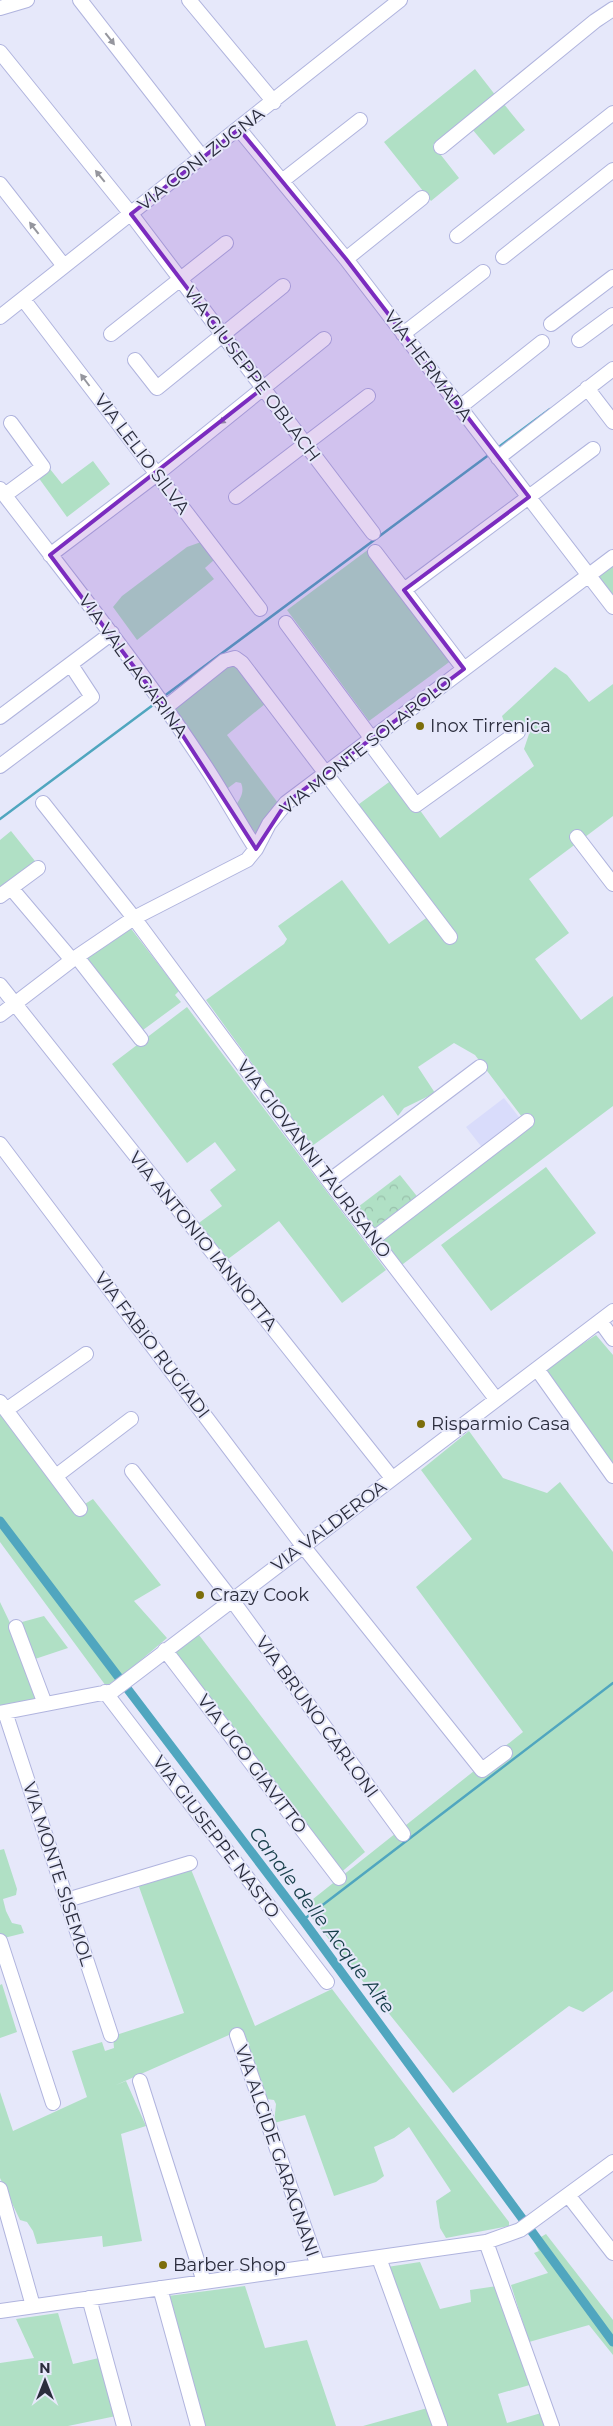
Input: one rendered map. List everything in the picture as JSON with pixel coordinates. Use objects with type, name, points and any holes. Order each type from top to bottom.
[{"type":"street","points":[[0,8],[27,0]]},
{"type":"street","points":[[80,0],[202,157]]},
{"type":"street","points":[[189,0],[274,102]]},
{"type":"street","name":"VIA CONI ZUGNA","points":[[1,313],[23,299],[274,102],[400,0]]},
{"type":"street","points":[[441,147],[595,21],[613,9]]},
{"type":"street","name":"VIA GIUSEPPE OBLACH","points":[[0,52],[131,214],[373,533]]},
{"type":"street","points":[[457,236],[613,113]]},
{"type":"street","points":[[282,181],[360,120]]},
{"type":"street","name":"VIA HERMADA","points":[[239,129],[346,259],[613,607]]},
{"type":"street","points":[[503,257],[613,170]]},
{"type":"street","points":[[0,184],[64,266]]},
{"type":"street","points":[[346,259],[422,198]]},
{"type":"street","points":[[110,334],[226,243]]},
{"type":"street","points":[[403,334],[483,272]]},
{"type":"street","points":[[551,324],[613,277]]},
{"type":"street","points":[[135,360],[157,388],[283,286]]},
{"type":"street","name":"VIA LELIO SILVA","points":[[23,299],[260,609]]},
{"type":"street","points":[[579,340],[613,315]]},
{"type":"street","points":[[50,555],[157,474],[324,339]]},
{"type":"street","points":[[460,407],[542,342]]},
{"type":"street","points":[[494,453],[613,369]]},
{"type":"street","points":[[587,388],[613,422]]},
{"type":"street","points":[[236,497],[368,396]]},
{"type":"street","points":[[3,492],[43,467],[11,423]]},
{"type":"street","points":[[404,590],[593,449]]},
{"type":"street","name":"VIA VAL LAGARINA","points":[[3,492],[154,692],[209,772],[256,850]]},
{"type":"street","points":[[375,552],[464,669]]},
{"type":"street","name":"VIA MONTE SOLAROLO","points":[[0,1015],[74,958],[134,918],[247,860],[256,850],[269,824],[286,803],[613,556]]},
{"type":"street","points":[[286,623],[416,805],[518,732]]},
{"type":"street","points":[[0,717],[112,634]]},
{"type":"street","points":[[165,708],[224,661],[235,658],[242,663],[325,775],[450,937]]},
{"type":"street","points":[[0,766],[92,697],[70,665]]},
{"type":"street","name":"VIA GIOVANNI TAURISANO","points":[[43,803],[134,918],[329,1181],[496,1400]]},
{"type":"street","points":[[577,837],[613,884]]},
{"type":"street","points":[[38,868],[6,892],[74,958],[140,1039]]},
{"type":"street","name":"VIA ANTONIO IANNOTTA","points":[[0,985],[392,1478]]},
{"type":"street","points":[[329,1181],[480,1067]]},
{"type":"street","points":[[374,1239],[527,1121]]},
{"type":"street","name":"VIA FABIO RUGIADI","points":[[0,1144],[303,1546],[482,1770],[505,1753]]},
{"type":"street","name":"VIA VALDEROA","points":[[2,1713],[109,1691],[613,1311]]},
{"type":"street","points":[[600,1321],[613,1338]]},
{"type":"street","points":[[80,1508],[3,1406],[86,1354]]},
{"type":"street","points":[[537,1369],[613,1476]]},
{"type":"street","points":[[56,1476],[131,1419]]},
{"type":"street","name":"VIA BRUNO CARLONI","points":[[132,1471],[232,1600],[403,1834]]},
{"type":"street","points":[[16,1627],[45,1704]]},
{"type":"street","name":"VIA UGO GIAVITTO","points":[[165,1650],[339,1878]]},
{"type":"street","name":"VIA GIUSEPPE NASTO","points":[[109,1691],[328,1982]]},
{"type":"street","name":"VIA MONTE SISEMOL","points":[[2,1713],[67,1900],[111,2035]]},
{"type":"street","points":[[67,1900],[190,1863]]},
{"type":"street","points":[[0,1941],[53,2103]]},
{"type":"street","name":"VIA ALCIDE GARAGNANI","points":[[237,2035],[318,2266]]},
{"type":"street","points":[[140,2081],[204,2282]]},
{"type":"street","points":[[0,2311],[486,2242],[520,2230],[613,2162]]},
{"type":"street","points":[[0,2189],[34,2306]]},
{"type":"street","points":[[568,2195],[613,2253]]},
{"type":"street","points":[[486,2242],[552,2426]]},
{"type":"street","points":[[378,2258],[440,2426]]},
{"type":"street","points":[[160,2288],[198,2426]]},
{"type":"street","points":[[89,2298],[124,2426]]},
{"type":"highlighted area","points":[[239,129],[346,259],[529,497],[404,590],[464,669],[286,803],[256,849],[165,708],[50,555],[263,388],[131,214]]},
{"type":"shaded area","points":[[504,1098],[522,1121],[484,1150],[466,1127]]},
{"type":"green space","points":[[475,69],[496,96],[433,145],[459,178],[431,201],[384,142]]},
{"type":"green space","points":[[503,103],[525,130],[494,155],[472,129]]},
{"type":"green space","points":[[93,461],[110,484],[67,517],[38,477],[50,469],[62,484]]},
{"type":"green space","points":[[201,542],[214,560],[205,568],[214,579],[137,640],[113,607],[122,596],[187,547]]},
{"type":"green space","points":[[369,549],[452,660],[369,721],[287,610]]},
{"type":"green space","points":[[613,564],[613,596],[598,576]]},
{"type":"green space","points":[[231,661],[240,668],[265,704],[227,735],[278,803],[260,831],[256,834],[235,807],[242,792],[241,783],[236,782],[224,791],[173,707]]},
{"type":"green space","points":[[555,667],[567,675],[589,702],[613,684],[613,816],[529,879],[569,933],[535,959],[581,1020],[613,996],[613,1106],[399,1267],[378,1239],[528,1125],[475,1055],[454,1043],[418,1067],[435,1093],[404,1108],[398,1116],[383,1095],[312,1146],[206,1000],[284,944],[287,939],[278,926],[342,880],[389,944],[432,914],[355,807],[396,777],[440,838],[534,766],[524,749],[531,728],[523,722],[516,721],[513,722],[513,727],[507,730],[502,716]]},
{"type":"green space","points":[[11,831],[35,861],[0,889],[0,840]]},
{"type":"green space","points":[[129,926],[179,991],[175,995],[181,1002],[143,1030],[87,958]]},
{"type":"green space","points":[[187,1007],[386,1270],[342,1303],[279,1221],[224,1262],[196,1225],[222,1206],[210,1190],[236,1170],[215,1142],[187,1163],[112,1064]]},
{"type":"green space","points":[[546,1167],[596,1233],[491,1311],[441,1245]]},
{"type":"green space","points":[[400,1175],[420,1200],[373,1235],[354,1210]]},
{"type":"green space","points":[[596,1335],[613,1355],[613,1472],[540,1372]]},
{"type":"green space","points":[[0,1411],[75,1510],[93,1499],[161,1585],[134,1601],[167,1638],[122,1676],[106,1686],[0,1542]]},
{"type":"green space","points":[[469,1431],[503,1478],[547,1493],[560,1482],[613,1552],[613,1991],[583,2012],[569,2006],[453,2093],[303,1907],[523,1732],[416,1587],[472,1539],[421,1470]]},
{"type":"green space","points":[[0,1602],[11,1625],[44,1616],[68,1648],[32,1660],[47,1701],[0,1711]]},
{"type":"green space","points":[[199,1635],[365,1852],[338,1875],[171,1655]]},
{"type":"green space","points":[[4,1849],[17,1889],[16,1895],[3,1899],[12,1923],[21,1925],[24,1933],[0,1939],[0,1850]]},
{"type":"green space","points":[[190,1867],[255,2026],[332,1989],[509,2222],[509,2226],[446,2238],[440,2228],[436,2201],[451,2191],[409,2127],[394,2138],[374,2147],[384,2176],[376,2182],[334,2196],[305,2115],[274,2123],[276,2104],[274,2100],[266,2099],[238,2031],[116,2085],[126,2081],[146,2126],[121,2134],[142,2241],[103,2247],[102,2236],[37,2244],[33,2231],[27,2222],[20,2220],[0,2178],[0,2092],[13,2131],[87,2097],[72,2051],[102,2042],[105,2051],[114,2048],[113,2036],[184,2013],[138,1884]]},
{"type":"green space","points":[[2,1984],[17,2032],[0,2038],[0,1985]]},
{"type":"green space","points":[[546,2234],[613,2320],[613,2355],[589,2325],[529,2342],[511,2285],[548,2273],[534,2253],[539,2251],[534,2241]]},
{"type":"green space","points":[[420,2262],[440,2309],[471,2302],[470,2290],[497,2286],[540,2382],[498,2394],[507,2423],[548,2411],[552,2426],[447,2426],[387,2267]]},
{"type":"green space","points":[[245,2286],[265,2348],[307,2340],[336,2426],[204,2426],[168,2296]]},
{"type":"green space","points":[[58,2313],[73,2364],[99,2358],[116,2416],[68,2426],[0,2426],[0,2363],[34,2358],[16,2319]]},
{"type":"green space","points":[[431,2407],[442,2426],[363,2426]]},
{"type":"waterway","points":[[496,449],[550,409]]},
{"type":"waterway","points":[[163,697],[490,454]]},
{"type":"waterway","points":[[0,819],[157,702]]},
{"type":"waterway","name":"Canale delle Acque Alte","points":[[0,1521],[303,1920],[613,2342]]},
{"type":"waterway","points":[[303,1920],[613,1683]]},
{"type":"place","name":"Inox Tirrenica","points":[[420,726]]},
{"type":"place","name":"Risparmio Casa","points":[[421,1424]]},
{"type":"place","name":"Crazy Cook","points":[[200,1595]]},
{"type":"place","name":"Barber Shop","points":[[163,2265]]}]
